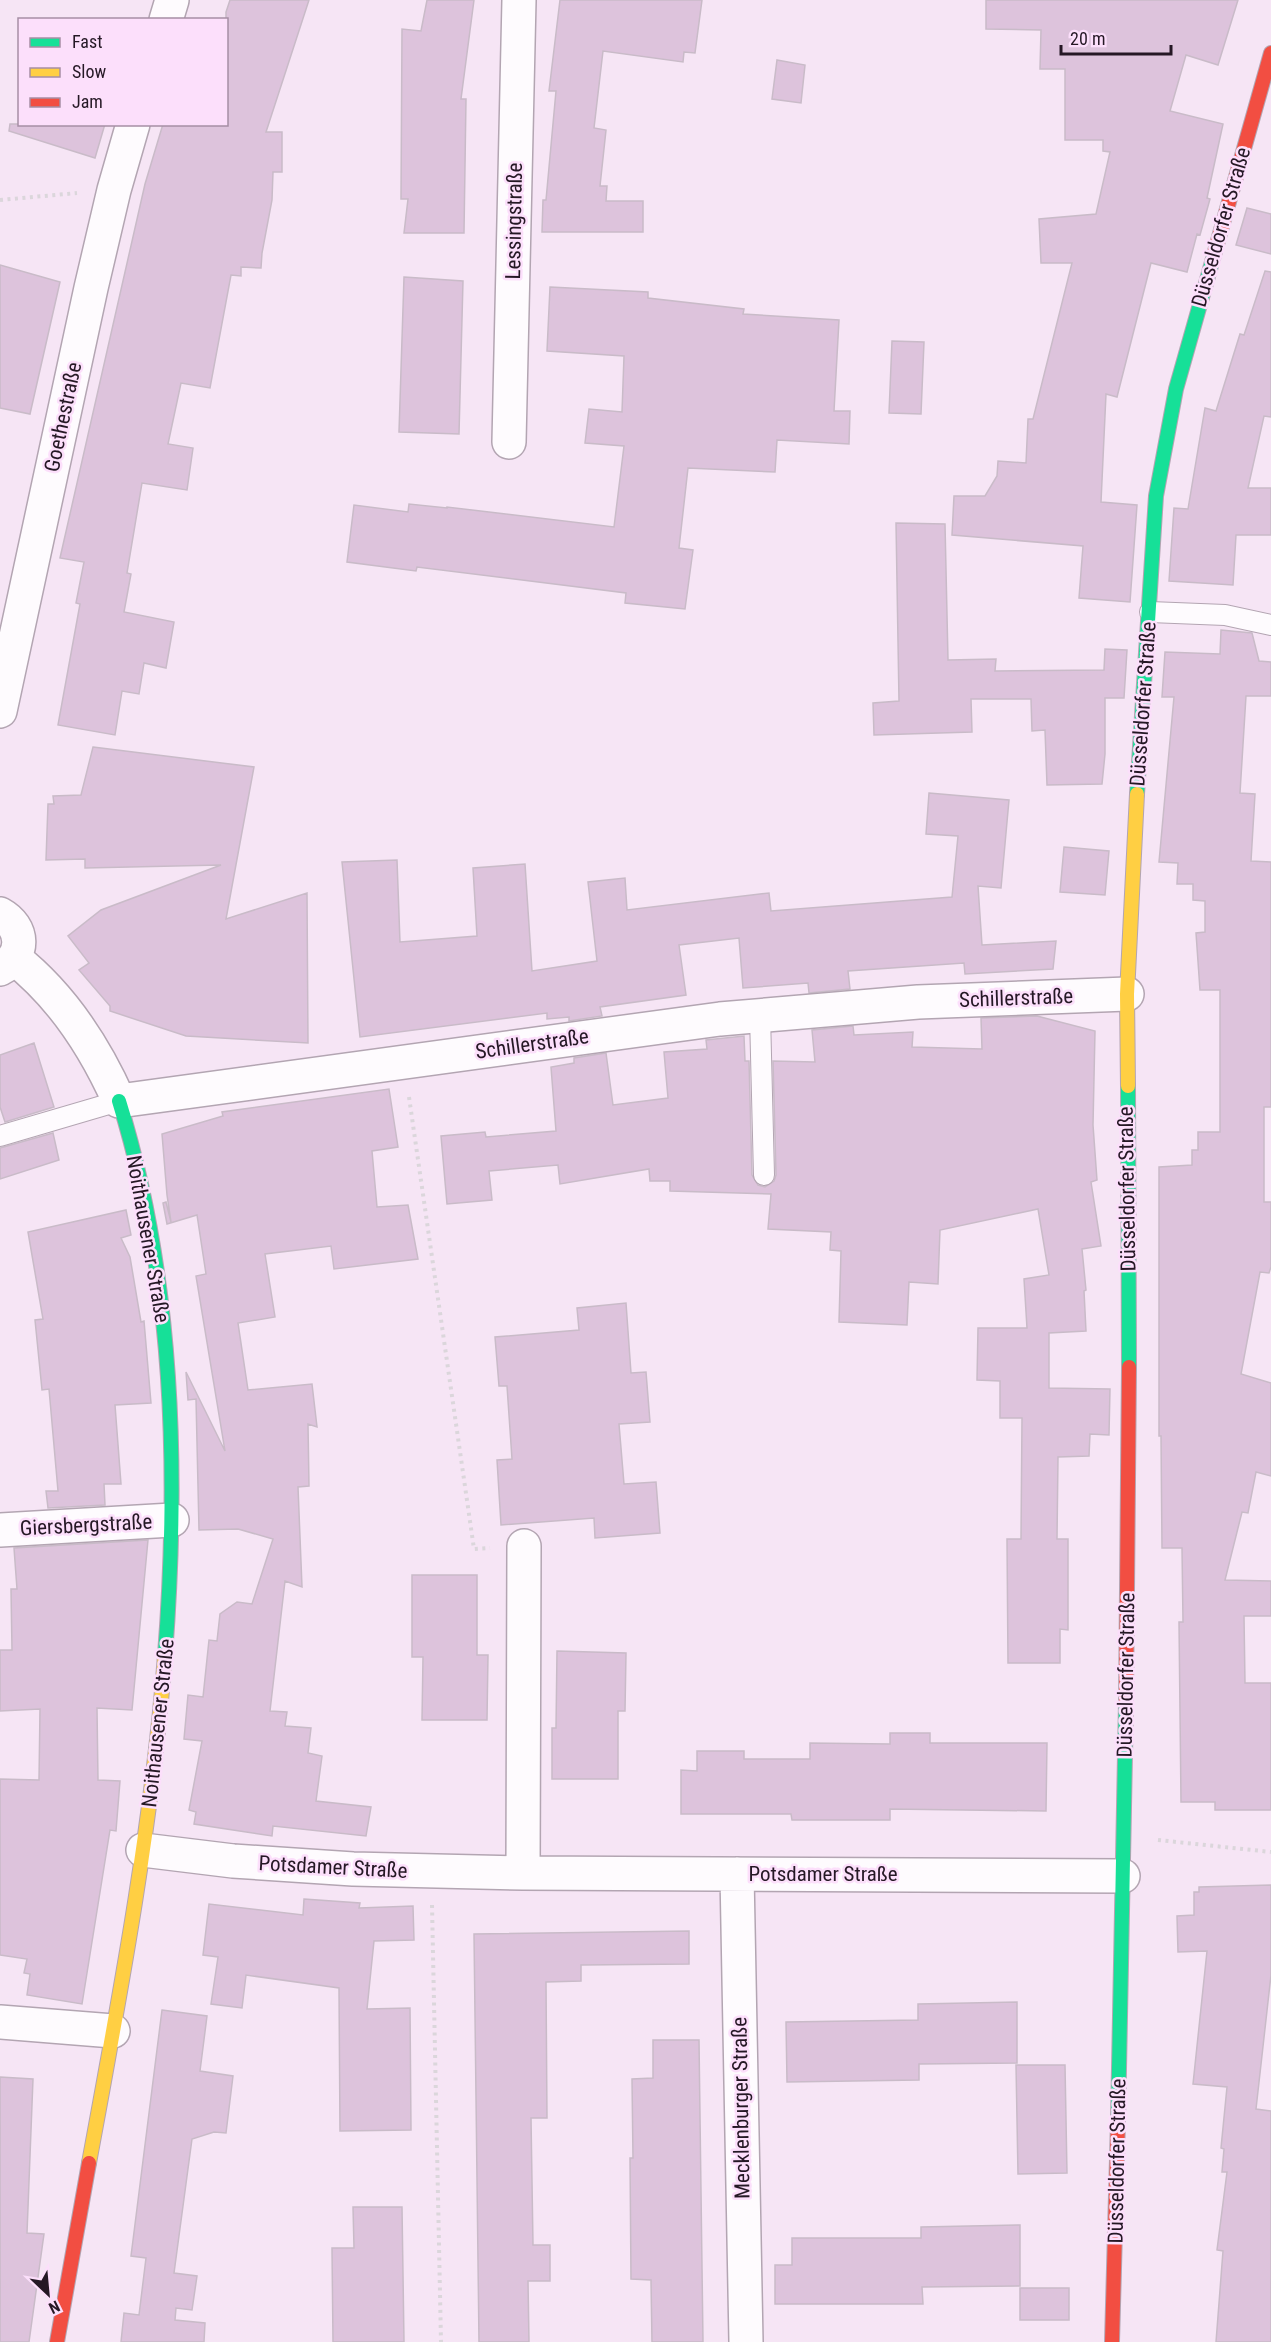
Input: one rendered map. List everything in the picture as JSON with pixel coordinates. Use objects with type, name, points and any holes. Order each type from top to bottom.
[{"type":"street","points":[[167,18],[172,0]]},
{"type":"street","name":"Lessingstraße","points":[[509,442],[519,0]]},
{"type":"street","name":"Düsseldorfer Straße","points":[[1112,2342],[1125,1837],[1129,1341],[1126,994],[1135,814],[1156,496],[1168,424],[1271,53]]},
{"type":"street","name":"Goethestraße","points":[[0,711],[91,288],[114,190],[132,126]]},
{"type":"street","points":[[0,914],[12,921],[18,933],[19,946],[7,964],[43,983],[68,1013],[103,1066],[118,1101]]},
{"type":"street","name":"Schillerstraße","points":[[118,1101],[595,1035],[760,1015],[918,1002],[1126,994]]},
{"type":"street","name":"Noithausener Straße","points":[[57,2342],[143,1850],[157,1749],[172,1520],[171,1422],[162,1313],[139,1181],[118,1101]]},
{"type":"street","name":"Giersbergstraße","points":[[0,1530],[172,1520]]},
{"type":"street","points":[[523,1873],[524,1546]]},
{"type":"street","name":"Potsdamer Straße","points":[[143,1850],[262,1864],[432,1871],[1123,1876]]},
{"type":"street","name":"Mecklenburger Straße","points":[[737,1874],[746,2342]]},
{"type":"street","points":[[0,2022],[113,2031]]},
{"type":"lane","points":[[1150,612],[1225,615],[1271,625]]},
{"type":"lane","points":[[760,1015],[764,1175]]},
{"type":"lane","points":[[0,1136],[118,1101]]},
{"type":"path","points":[[0,200],[114,190]]},
{"type":"path","points":[[404,1062],[474,1548],[524,1546]]},
{"type":"path","points":[[1125,1837],[1271,1852]]},
{"type":"path","points":[[432,1871],[441,2342]]},
{"type":"building","points":[[230,0],[309,0],[266,132],[282,132],[282,172],[273,172],[272,200],[261,268],[241,267],[241,276],[231,275],[210,388],[181,383],[168,444],[193,448],[187,490],[142,483],[127,573],[131,574],[124,612],[174,622],[166,668],[144,663],[139,694],[122,691],[115,735],[58,725],[80,604],[76,603],[84,562],[60,558],[145,184],[162,126],[228,126],[228,18],[226,18]]},
{"type":"building","points":[[427,0],[474,0],[461,99],[466,99],[464,233],[404,233],[408,199],[401,199],[402,29],[421,31]]},
{"type":"building","points":[[560,0],[702,0],[695,53],[684,52],[683,62],[603,51],[594,128],[606,130],[600,186],[607,186],[606,201],[643,201],[643,232],[542,232],[543,200],[546,200],[556,91],[549,91]]},
{"type":"building","points":[[986,0],[1238,0],[1218,65],[1186,55],[1170,111],[1223,124],[1207,198],[1210,199],[1200,235],[1197,234],[1187,272],[1151,263],[1117,397],[1106,394],[1101,502],[1137,505],[1130,602],[1079,598],[1083,546],[952,535],[954,496],[985,496],[997,476],[998,461],[1026,463],[1028,419],[1033,419],[1072,263],[1041,263],[1039,219],[1096,214],[1110,152],[1103,151],[1103,140],[1065,140],[1065,69],[1040,69],[1041,30],[986,29]]},
{"type":"building","points":[[777,60],[805,65],[801,103],[772,99]]},
{"type":"building","points":[[10,124],[18,124],[18,126],[104,126],[95,158],[9,131]]},
{"type":"building","points":[[1247,208],[1271,214],[1271,254],[1236,245]]},
{"type":"building","points":[[0,265],[60,282],[30,414],[0,408]]},
{"type":"building","points":[[1265,271],[1271,272],[1271,417],[1264,416],[1248,488],[1271,488],[1271,535],[1236,535],[1233,585],[1169,581],[1174,508],[1188,509],[1205,408],[1216,411],[1240,334],[1244,335]]},
{"type":"building","points":[[404,277],[463,281],[459,434],[399,432]]},
{"type":"building","points":[[550,287],[648,292],[648,298],[744,309],[743,314],[839,320],[834,411],[850,411],[849,444],[777,440],[775,472],[688,468],[679,548],[693,550],[685,609],[625,603],[626,593],[417,567],[416,571],[347,562],[354,505],[408,512],[409,504],[447,507],[614,527],[624,446],[585,443],[589,409],[622,412],[624,356],[547,351]]},
{"type":"building","points":[[892,341],[924,342],[921,414],[889,413]]},
{"type":"building","points":[[896,523],[945,524],[948,660],[996,659],[995,671],[1104,670],[1105,649],[1127,650],[1124,698],[1105,698],[1105,754],[1102,784],[1047,785],[1045,730],[1032,731],[1031,699],[971,699],[972,732],[874,735],[873,703],[899,701]]},
{"type":"building","points":[[1221,630],[1252,633],[1259,661],[1271,662],[1271,696],[1246,696],[1240,793],[1255,794],[1251,861],[1271,862],[1271,1107],[1264,1107],[1264,1202],[1271,1202],[1271,1267],[1269,1273],[1260,1272],[1241,1374],[1271,1383],[1271,1476],[1256,1472],[1248,1513],[1242,1512],[1225,1580],[1271,1581],[1271,1616],[1244,1616],[1245,1683],[1271,1683],[1271,1810],[1215,1810],[1215,1802],[1181,1802],[1179,1622],[1183,1622],[1182,1548],[1162,1548],[1161,1436],[1159,1436],[1159,1167],[1192,1165],[1192,1150],[1198,1150],[1198,1132],[1220,1132],[1220,990],[1200,990],[1196,933],[1205,932],[1205,901],[1193,900],[1193,884],[1177,884],[1178,863],[1159,862],[1174,697],[1162,697],[1165,652],[1220,654]]},
{"type":"building","points":[[93,747],[254,767],[226,919],[307,893],[308,1043],[186,1036],[110,1011],[110,1006],[79,970],[89,963],[68,936],[101,910],[221,865],[85,868],[85,859],[46,860],[48,804],[54,804],[53,796],[81,795]]},
{"type":"building","points":[[929,793],[1009,800],[1001,888],[978,886],[982,945],[1056,941],[1053,969],[965,974],[964,963],[848,971],[850,989],[809,993],[808,983],[743,988],[739,938],[679,945],[686,995],[600,1007],[602,1016],[569,1021],[569,1017],[547,1019],[547,1013],[360,1037],[342,862],[397,860],[400,942],[477,936],[473,868],[525,864],[532,971],[597,961],[588,882],[625,878],[627,910],[769,893],[771,911],[952,897],[958,836],[926,834]]},
{"type":"building","points":[[1064,847],[1109,851],[1105,895],[1060,892]]},
{"type":"building","points":[[1037,1016],[1095,1031],[1093,1125],[1097,1180],[1091,1182],[1101,1246],[1082,1249],[1086,1290],[1084,1291],[1086,1331],[1049,1333],[1049,1388],[1110,1389],[1109,1435],[1090,1434],[1089,1456],[1058,1457],[1057,1539],[1068,1539],[1068,1630],[1060,1629],[1060,1663],[1008,1663],[1007,1539],[1021,1539],[1022,1418],[1000,1418],[1000,1381],[977,1380],[978,1328],[1027,1328],[1024,1279],[1049,1275],[1038,1209],[940,1230],[938,1284],[909,1282],[907,1325],[839,1322],[841,1251],[830,1250],[831,1232],[768,1229],[771,1194],[670,1191],[670,1181],[650,1181],[649,1169],[560,1184],[558,1165],[489,1171],[492,1200],[447,1204],[441,1136],[485,1132],[486,1137],[556,1131],[551,1067],[574,1063],[574,1058],[606,1053],[613,1105],[668,1098],[664,1052],[707,1049],[706,1040],[744,1036],[745,1061],[749,1061],[752,1175],[758,1185],[765,1187],[774,1181],[776,1175],[773,1061],[815,1062],[812,1030],[853,1026],[854,1035],[913,1032],[912,1047],[982,1049],[981,1018]]},
{"type":"building","points":[[34,1043],[54,1107],[5,1122],[0,1107],[0,1055]]},
{"type":"building","points":[[389,1089],[398,1147],[372,1151],[377,1207],[408,1205],[418,1259],[334,1269],[331,1246],[265,1254],[275,1317],[238,1323],[248,1390],[312,1384],[317,1427],[308,1424],[309,1486],[298,1487],[302,1587],[285,1581],[270,1711],[287,1712],[285,1726],[311,1728],[308,1753],[322,1756],[316,1801],[371,1807],[366,1836],[273,1826],[272,1836],[194,1824],[196,1812],[189,1810],[202,1741],[184,1739],[188,1695],[203,1697],[209,1640],[217,1641],[220,1614],[237,1602],[252,1604],[273,1539],[238,1529],[199,1530],[196,1399],[188,1400],[186,1372],[225,1451],[196,1276],[206,1274],[197,1215],[167,1224],[163,1203],[166,1202],[171,1222],[162,1134],[223,1116],[222,1112]]},
{"type":"building","points":[[53,1133],[59,1160],[0,1179],[0,1148]]},
{"type":"building","points":[[126,1210],[131,1235],[121,1238],[130,1257],[141,1322],[144,1321],[151,1403],[115,1405],[121,1484],[104,1484],[105,1505],[48,1508],[46,1491],[58,1491],[49,1389],[42,1390],[35,1320],[43,1319],[28,1232]]},
{"type":"building","points":[[626,1303],[631,1373],[646,1372],[650,1422],[619,1424],[624,1484],[656,1482],[660,1533],[595,1538],[594,1518],[501,1525],[497,1460],[512,1459],[507,1386],[499,1386],[495,1337],[579,1330],[577,1308]]},
{"type":"building","points":[[148,1540],[132,1710],[97,1708],[98,1780],[120,1781],[116,1831],[110,1830],[82,2004],[27,1995],[30,1974],[24,1973],[27,1959],[0,1955],[0,1779],[39,1780],[40,1709],[0,1711],[0,1650],[12,1650],[11,1589],[17,1589],[14,1548]]},
{"type":"building","points":[[412,1575],[477,1575],[477,1655],[488,1655],[487,1720],[422,1720],[423,1657],[412,1657]]},
{"type":"building","points":[[557,1651],[626,1653],[625,1711],[618,1711],[618,1779],[552,1779],[552,1728],[556,1728]]},
{"type":"building","points":[[890,1733],[930,1733],[930,1743],[1047,1743],[1046,1811],[890,1809],[890,1820],[792,1820],[791,1814],[681,1814],[681,1770],[697,1771],[697,1751],[744,1751],[744,1759],[810,1759],[810,1743],[890,1744]]},
{"type":"building","points":[[1271,1885],[1271,1975],[1256,2109],[1271,2111],[1271,2342],[1216,2342],[1223,2251],[1217,2250],[1227,2172],[1222,2172],[1224,2149],[1221,2148],[1227,2087],[1193,2084],[1207,1951],[1178,1952],[1177,1916],[1194,1915],[1194,1892],[1199,1892],[1199,1887]]},
{"type":"building","points":[[304,1899],[360,1903],[359,1908],[413,1906],[414,1940],[374,1941],[367,2009],[410,2008],[411,2130],[340,2131],[339,1988],[246,1975],[242,2008],[211,2004],[218,1957],[203,1955],[209,1904],[303,1915]]},
{"type":"building","points":[[689,1931],[689,1964],[581,1965],[581,1981],[546,1982],[547,2118],[531,2118],[533,2245],[550,2245],[550,2281],[528,2281],[529,2342],[479,2342],[474,1934]]},
{"type":"building","points":[[1017,2002],[1017,2063],[919,2064],[919,2080],[787,2082],[786,2022],[918,2020],[918,2004]]},
{"type":"building","points":[[162,2010],[207,2016],[200,2071],[233,2076],[226,2133],[214,2132],[192,2139],[174,2273],[197,2276],[192,2310],[176,2308],[175,2320],[205,2323],[204,2342],[121,2342],[124,2313],[139,2315],[146,2258],[131,2256]]},
{"type":"building","points":[[653,2040],[699,2040],[703,2342],[652,2342],[651,2280],[631,2279],[632,2079],[653,2078]]},
{"type":"building","points":[[1016,2065],[1065,2065],[1067,2173],[1018,2174]]},
{"type":"building","points":[[0,2077],[33,2079],[27,2233],[44,2234],[29,2342],[0,2342]]},
{"type":"building","points":[[353,2207],[402,2207],[404,2342],[333,2342],[332,2248],[354,2248]]},
{"type":"building","points":[[1020,2225],[1020,2286],[922,2287],[923,2304],[775,2304],[775,2265],[792,2265],[792,2238],[921,2238],[921,2227]]},
{"type":"building","points":[[1020,2288],[1069,2288],[1069,2320],[1020,2320]]},
{"type":"traffic: fast","points":[[1137,794],[1156,496],[1176,389],[1214,255]]},
{"type":"traffic: fast","points":[[1128,1086],[1129,1367]]},
{"type":"traffic: fast","points":[[119,1101],[137,1168],[151,1236],[168,1376],[171,1516],[165,1655]]},
{"type":"traffic: fast","points":[[1118,2121],[1126,1702]]},
{"type":"traffic: slow","points":[[1128,1086],[1127,994],[1137,794]]},
{"type":"traffic: slow","points":[[89,2163],[143,1847],[165,1655]]},
{"type":"traffic: jam","points":[[1214,255],[1271,53]]},
{"type":"traffic: jam","points":[[1126,1702],[1129,1367]]},
{"type":"traffic: jam","points":[[1112,2342],[1118,2121]]},
{"type":"traffic: jam","points":[[57,2342],[89,2163]]}]
